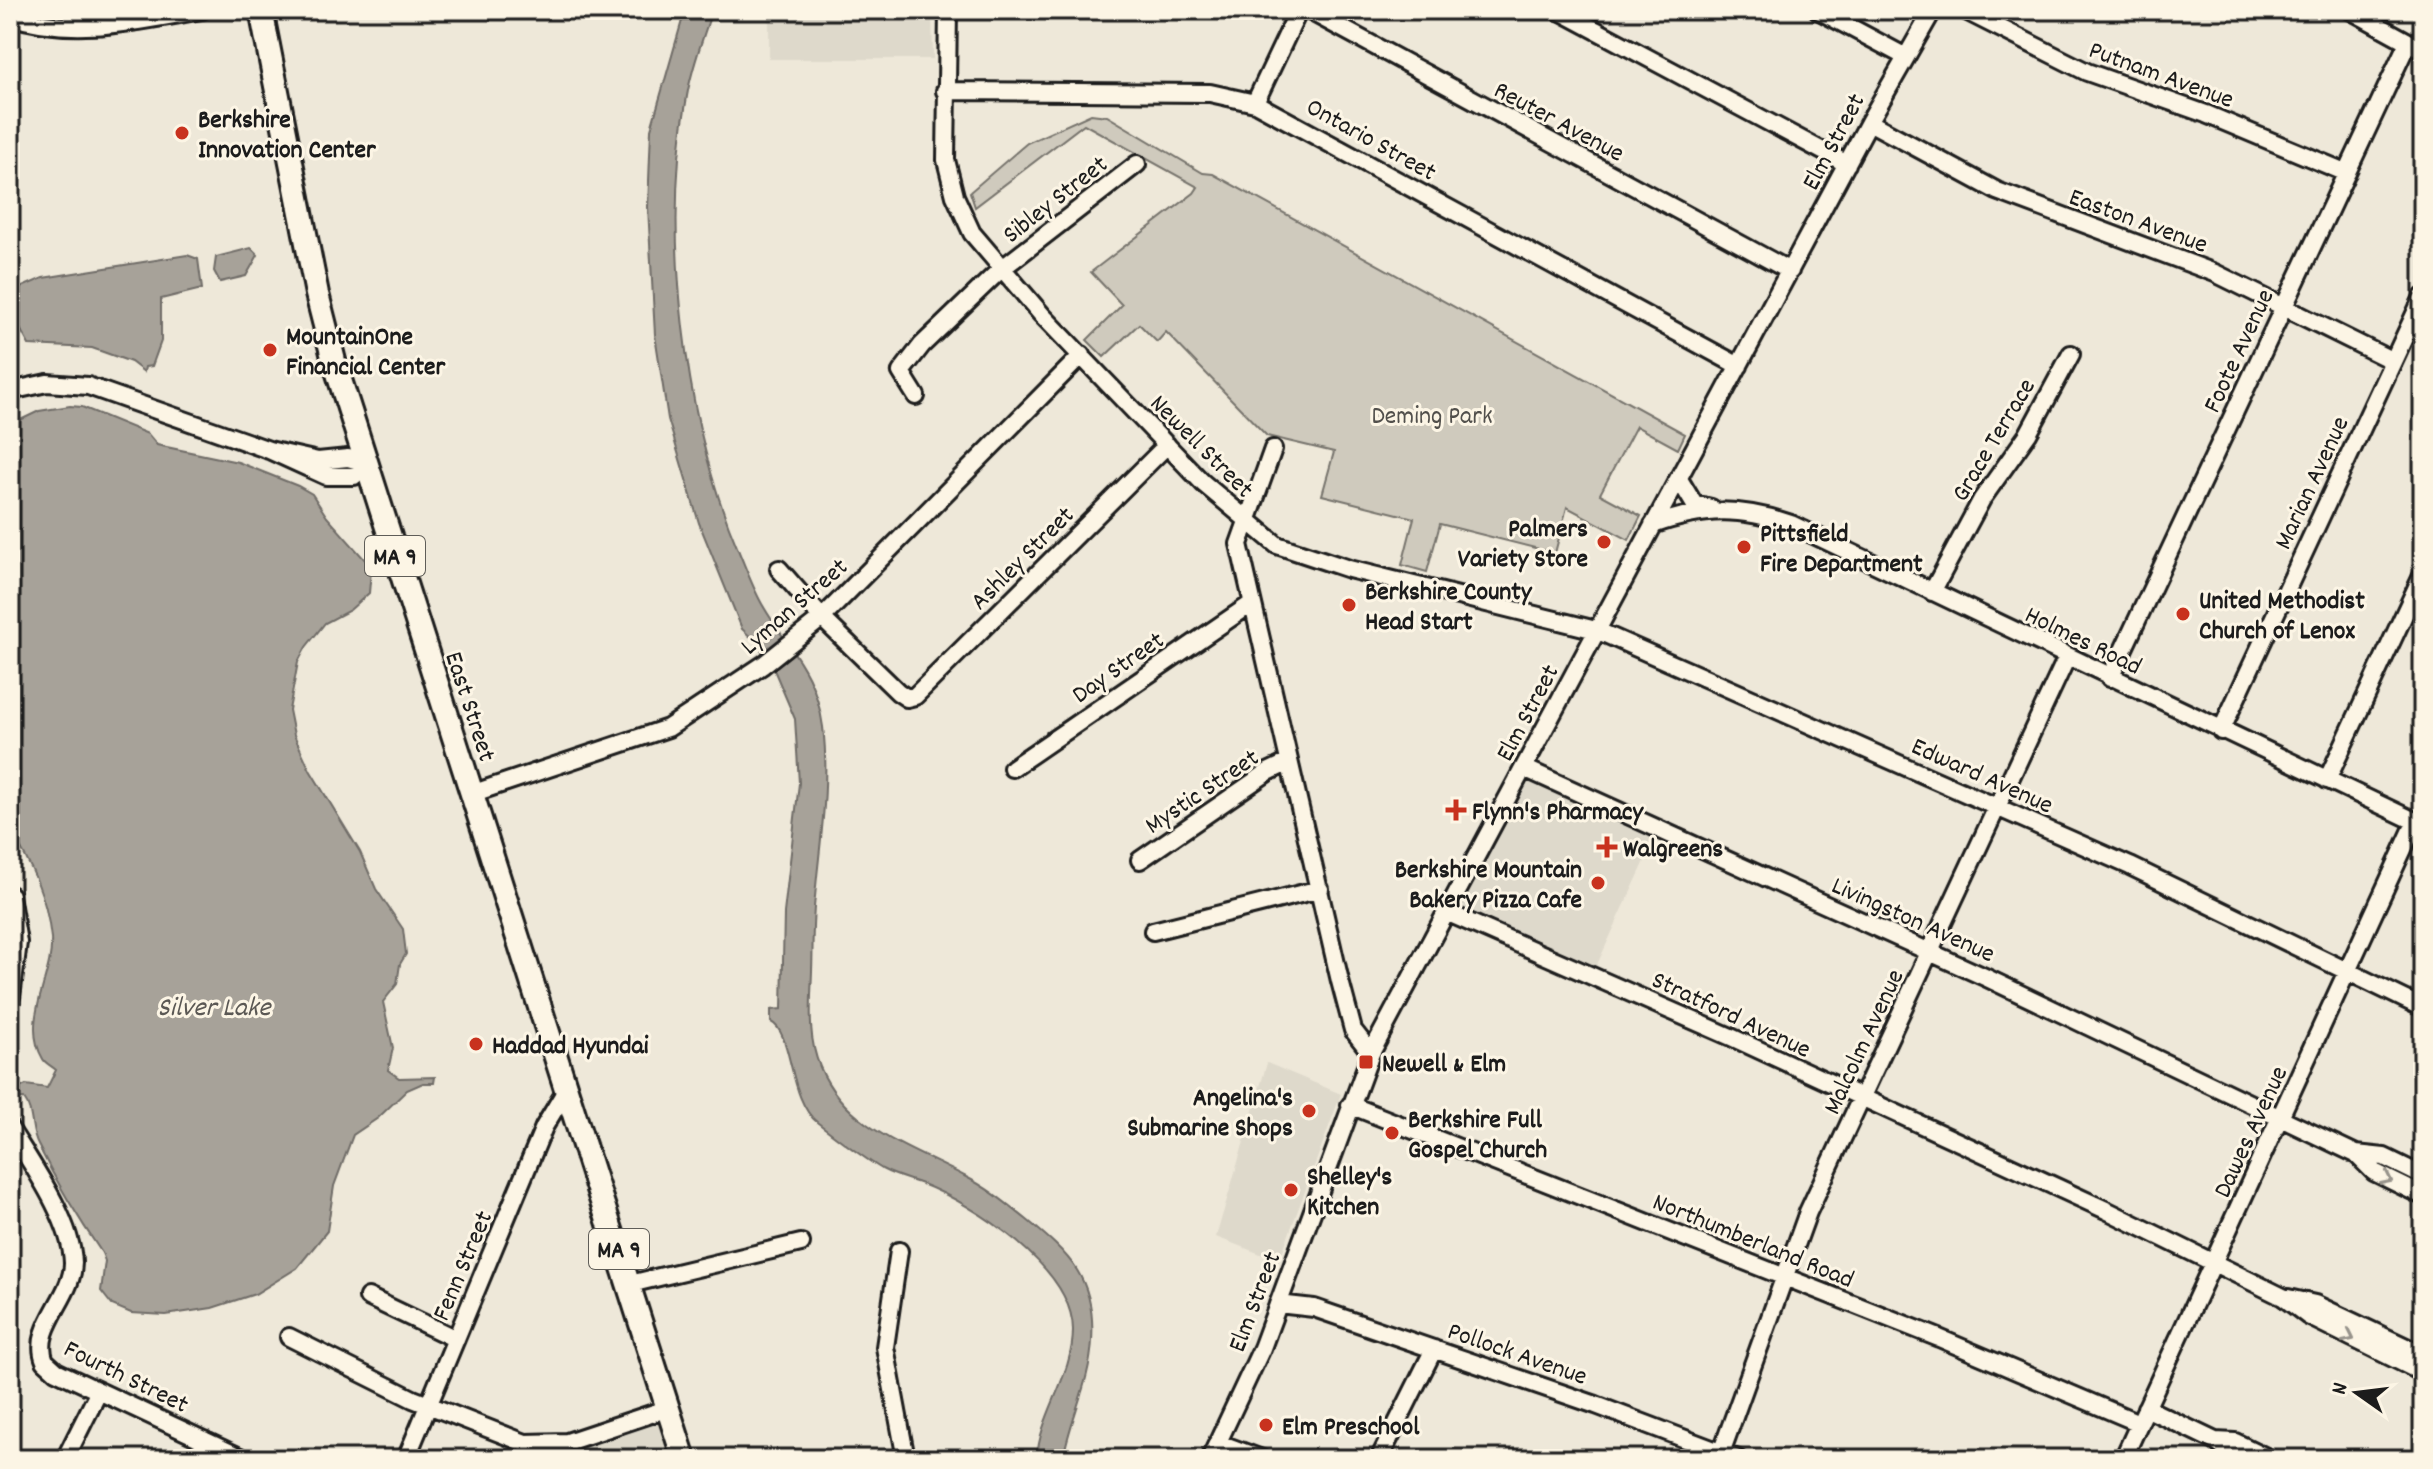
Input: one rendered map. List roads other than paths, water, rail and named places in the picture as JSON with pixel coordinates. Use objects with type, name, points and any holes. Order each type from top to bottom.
[{"type":"highway","name":"East Street","points":[[261,10],[324,326],[684,1459]]},
{"type":"highway","name":"East Street","points":[[666,1409],[676,1459]]},
{"type":"street","points":[[10,16],[49,26],[78,28],[202,10]]},
{"type":"street","name":"Newell Street","points":[[948,10],[946,160],[955,196],[972,233],[1000,270],[1167,445],[1249,524],[1239,544],[1251,604],[1353,1030],[1371,1053]]},
{"type":"street","points":[[1255,103],[1299,10]]},
{"type":"street","name":"Reuter Avenue","points":[[1308,10],[1790,271]]},
{"type":"street","points":[[1558,10],[1847,164]]},
{"type":"street","points":[[1818,10],[1906,57]]},
{"type":"street","name":"Elm Street","points":[[1210,1459],[1278,1304],[1371,1053],[1869,122],[1933,10]]},
{"type":"street","name":"Putnam Avenue","points":[[1964,10],[2087,72],[2206,114],[2347,173]]},
{"type":"street","points":[[2350,10],[2416,46]]},
{"type":"street","name":"Foote Avenue","points":[[2110,678],[2347,173],[2416,46]]},
{"type":"street","name":"Ontario Street","points":[[945,91],[1210,93],[1255,103],[1739,366]]},
{"type":"street","name":"Easton Avenue","points":[[1869,122],[1997,191],[2215,273],[2393,361]]},
{"type":"street","name":"Sibley Street","points":[[916,396],[902,379],[904,366],[1000,270],[1137,164]]},
{"type":"street","name":"Marian Avenue","points":[[2221,731],[2423,297]]},
{"type":"street","name":"Grace Terrace","points":[[1932,592],[1982,499],[2028,434],[2071,354]]},
{"type":"street","name":"Lyman Street","points":[[471,794],[668,728],[763,665],[822,618],[1082,355]]},
{"type":"street","points":[[10,391],[47,383],[88,386],[269,450],[334,478],[354,476],[366,463]]},
{"type":"street","name":"Ashley Street","points":[[822,618],[906,697],[915,696],[1167,445]]},
{"type":"street","points":[[1249,524],[1273,449]]},
{"type":"street","name":"Holmes Road","points":[[1679,479],[1694,504],[1720,511]]},
{"type":"street","name":"Holmes Road","points":[[1653,525],[1679,515],[1720,511],[1754,512],[1791,524],[2419,823]]},
{"type":"street","name":"Edward Avenue","points":[[1249,524],[1277,545],[1303,557],[1596,630],[1996,807],[2348,969],[2423,1008]]},
{"type":"street","points":[[779,569],[822,618]]},
{"type":"street","points":[[2327,780],[2423,574]]},
{"type":"street","name":"Day Street","points":[[1012,768],[1251,604]]},
{"type":"street","name":"Malcolm Avenue","points":[[1721,1453],[1808,1212],[2067,657]]},
{"type":"street","name":"Mystic Street","points":[[1140,860],[1268,772],[1289,762]]},
{"type":"street","name":"Livingston Avenue","points":[[1524,768],[1930,952],[2356,1154]]},
{"type":"street","name":"Dawes Avenue","points":[[2123,1459],[2348,969],[2419,823]]},
{"type":"street","points":[[1153,931],[1320,889]]},
{"type":"street","points":[[10,895],[18,942],[10,1006]]},
{"type":"street","name":"Stratford Avenue","points":[[1446,912],[1731,1037],[2093,1204],[2283,1297]]},
{"type":"street","name":"Fenn Street","points":[[406,1459],[544,1127],[565,1092]]},
{"type":"street","name":"Northumberland Road","points":[[1350,1105],[1784,1278],[2142,1416],[2215,1441]]},
{"type":"street","name":"Fourth Street","points":[[10,1129],[57,1212],[72,1256],[69,1284],[43,1340],[43,1357],[56,1371],[244,1459]]},
{"type":"street","points":[[2356,1154],[2384,1157],[2423,1176]]},
{"type":"street","points":[[2356,1154],[2374,1172],[2423,1196]]},
{"type":"street","points":[[630,1284],[801,1243]]},
{"type":"street","points":[[899,1251],[885,1347],[906,1459]]},
{"type":"street","points":[[368,1297],[456,1339]]},
{"type":"street","points":[[2283,1297],[2315,1304],[2423,1355]]},
{"type":"street","points":[[2283,1297],[2308,1316],[2423,1373]]},
{"type":"street","name":"Pollock Avenue","points":[[1278,1304],[1314,1308],[1596,1405],[1738,1459]]},
{"type":"street","points":[[289,1337],[502,1437],[549,1445],[666,1409]]},
{"type":"street","points":[[1379,1459],[1434,1349]]},
{"type":"street","points":[[65,1459],[99,1391]]},
{"type":"street","points":[[195,1459],[204,1440]]},
{"type":"street","points":[[2215,1441],[2238,1459]]},
{"type":"street","points":[[2215,1441],[2235,1442],[2270,1459]]},
{"type":"street","points":[[1219,1443],[1262,1459]]},
{"type":"water","points":[[685,10],[712,10],[689,85],[680,150],[678,267],[692,387],[704,446],[739,552],[762,604],[807,675],[823,727],[825,791],[813,916],[811,1007],[811,1032],[816,1056],[832,1088],[863,1121],[903,1146],[990,1191],[1055,1245],[1077,1270],[1090,1301],[1092,1341],[1088,1371],[1063,1459],[1037,1459],[1043,1427],[1072,1347],[1073,1330],[1068,1307],[1056,1284],[1017,1241],[992,1223],[943,1193],[882,1169],[818,1123],[801,1099],[783,1039],[771,1022],[771,1010],[782,1009],[784,913],[799,783],[795,719],[775,672],[758,644],[742,629],[699,523],[668,419],[655,335],[648,207],[651,129]]},
{"type":"water","points":[[251,248],[258,255],[246,276],[220,282],[214,271],[216,257]]},
{"type":"water","points":[[187,255],[198,259],[202,289],[161,299],[161,341],[152,366],[145,367],[144,372],[131,362],[92,348],[29,345],[10,310],[11,297],[22,287],[43,278]]},
{"type":"water","name":"Silver Lake","points":[[82,407],[148,434],[157,445],[238,462],[298,486],[312,494],[327,517],[367,562],[371,570],[369,593],[350,610],[325,623],[306,647],[298,662],[289,710],[294,735],[310,770],[360,852],[376,889],[403,929],[406,954],[400,964],[397,984],[383,1002],[393,1048],[388,1070],[399,1078],[435,1077],[434,1083],[423,1083],[407,1090],[378,1118],[353,1135],[334,1186],[327,1231],[297,1268],[255,1294],[212,1308],[166,1315],[131,1313],[112,1305],[101,1291],[105,1261],[102,1253],[38,1145],[24,1099],[10,1100],[10,1092],[26,1085],[47,1088],[56,1070],[43,1059],[35,1029],[51,953],[49,922],[37,881],[10,830],[10,425],[39,411]]},
{"type":"place","name":"Berkshire Innovation Center","points":[[182,133]]},
{"type":"place","name":"MountainOne Financial Center","points":[[270,350]]},
{"type":"place","name":"Palmers Variety Store","points":[[1604,542]]},
{"type":"place","name":"Pittsfield Fire Department","points":[[1744,547]]},
{"type":"place","name":"Berkshire County Head Start","points":[[1349,605]]},
{"type":"place","name":"United Methodist Church of Lenox","points":[[2183,614]]},
{"type":"place","name":"Flynn's Pharmacy","points":[[1456,810]]},
{"type":"place","name":"Walgreens","points":[[1607,847]]},
{"type":"place","name":"Berkshire Mountain Bakery Pizza Cafe","points":[[1598,883]]},
{"type":"place","name":"Haddad Hyundai","points":[[476,1044]]},
{"type":"place","name":"Newell & Elm","points":[[1366,1062]]},
{"type":"place","name":"Angelina's Submarine Shops","points":[[1309,1111]]},
{"type":"place","name":"Berkshire Full Gospel Church","points":[[1392,1133]]},
{"type":"place","name":"Shelley's Kitchen","points":[[1291,1190]]},
{"type":"place","name":"Elm Preschool","points":[[1266,1425]]},
{"type":"park label","name":"Deming Park","points":[[1432,414]]}]
